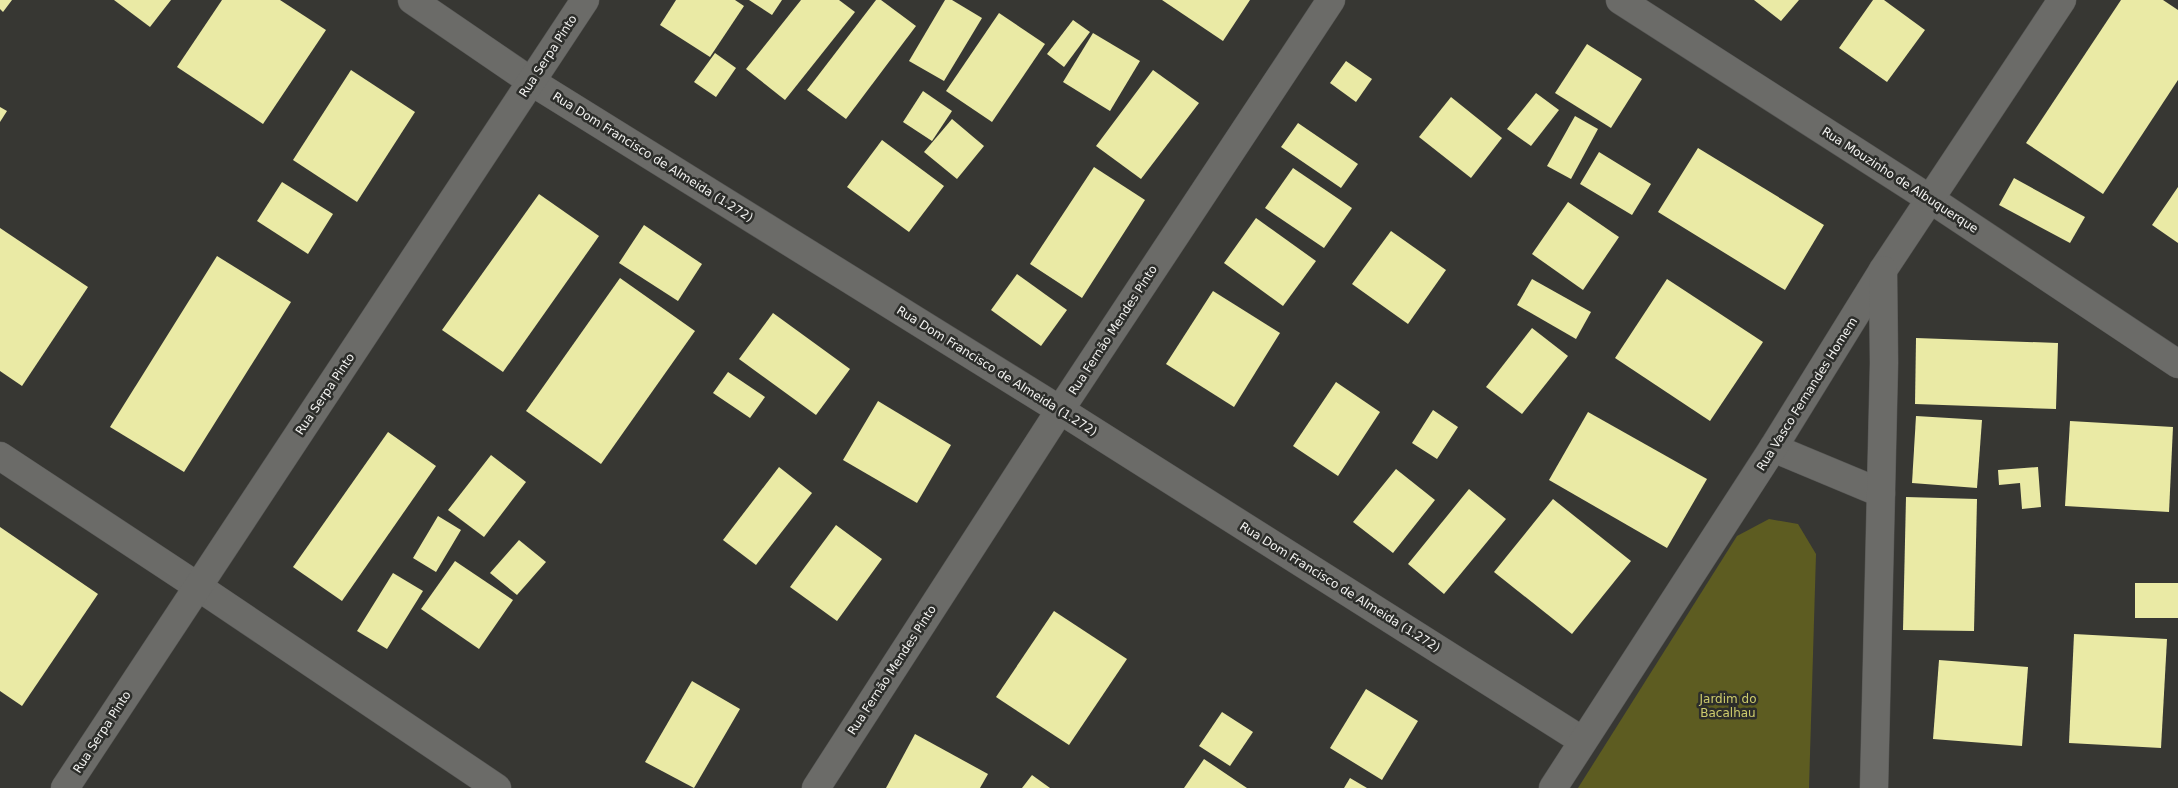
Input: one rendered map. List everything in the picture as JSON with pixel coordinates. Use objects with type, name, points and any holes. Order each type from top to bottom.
[{"type":"street","name":"Rua Dom Francisco de Almeida (1.272)","points":[[412,0],[532,82],[1060,410],[1583,742]]},
{"type":"street","name":"Rua Serpa Pinto","points":[[65,788],[585,0]]},
{"type":"street","name":"Rua Fernão Mendes Pinto","points":[[816,788],[1060,410],[1331,0]]},
{"type":"street","name":"Rua Mouzinho de Albuquerque","points":[[1620,0],[1930,198],[2178,364]]},
{"type":"street","name":"Rua Vasco Fernandes Homem","points":[[1553,788],[1774,448],[1883,270],[2062,0]]},
{"type":"street","points":[[1874,788],[1884,362],[1883,270]]},
{"type":"street","points":[[1774,448],[1880,493]]},
{"type":"street","points":[[0,456],[497,788]]},
{"type":"green space","name":"Jardim do Bacalhau","points":[[1769,519],[1798,524],[1816,554],[1809,788],[1578,788],[1737,536]]},
{"type":"building","points":[[0,0],[12,0],[3,12],[0,9]]},
{"type":"building","points":[[114,0],[171,0],[150,27]]},
{"type":"building","points":[[222,0],[280,0],[326,30],[263,124],[177,67]]},
{"type":"building","points":[[676,0],[735,0],[744,6],[710,57],[660,25]]},
{"type":"building","points":[[749,0],[782,0],[772,15]]},
{"type":"building","points":[[801,0],[839,0],[855,12],[785,100],[746,69]]},
{"type":"building","points":[[876,0],[881,0],[916,26],[846,119],[807,90]]},
{"type":"building","points":[[945,0],[952,0],[982,18],[944,81],[909,61]]},
{"type":"building","points":[[1162,0],[1250,0],[1223,41]]},
{"type":"building","points":[[1754,0],[1799,0],[1781,21]]},
{"type":"building","points":[[1873,0],[1884,0],[1925,30],[1887,82],[1839,48]]},
{"type":"building","points":[[2121,0],[2163,0],[2178,10],[2178,80],[2103,194],[2026,143]]},
{"type":"building","points":[[999,13],[1045,44],[992,122],[946,91]]},
{"type":"building","points":[[1073,20],[1090,32],[1064,67],[1047,54]]},
{"type":"building","points":[[1093,33],[1140,61],[1110,111],[1063,82]]},
{"type":"building","points":[[1587,44],[1642,79],[1611,128],[1555,93]]},
{"type":"building","points":[[715,53],[736,68],[716,97],[694,82]]},
{"type":"building","points":[[1346,61],[1372,79],[1356,102],[1330,83]]},
{"type":"building","points":[[351,70],[415,112],[357,202],[293,160]]},
{"type":"building","points":[[1153,70],[1199,103],[1141,179],[1096,146]]},
{"type":"building","points":[[923,91],[952,111],[932,141],[903,122]]},
{"type":"building","points":[[1536,93],[1559,110],[1531,146],[1507,129]]},
{"type":"building","points":[[1451,97],[1502,138],[1471,178],[1419,137]]},
{"type":"building","points":[[0,107],[7,111],[0,122]]},
{"type":"building","points":[[1575,116],[1598,129],[1571,179],[1547,166]]},
{"type":"building","points":[[952,119],[984,146],[957,179],[924,152]]},
{"type":"building","points":[[1298,123],[1358,164],[1341,188],[1281,147]]},
{"type":"building","points":[[882,140],[944,186],[909,232],[847,187]]},
{"type":"building","points":[[1698,148],[1824,225],[1785,290],[1658,212]]},
{"type":"building","points":[[1599,152],[1651,184],[1632,215],[1580,184]]},
{"type":"building","points":[[1094,167],[1145,200],[1082,298],[1030,264]]},
{"type":"building","points":[[1293,168],[1352,208],[1324,248],[1265,208]]},
{"type":"building","points":[[2014,178],[2085,217],[2070,243],[1999,205]]},
{"type":"building","points":[[282,182],[333,214],[308,254],[257,221]]},
{"type":"building","points":[[2178,187],[2178,243],[2152,225]]},
{"type":"building","points":[[539,194],[599,236],[503,372],[442,330]]},
{"type":"building","points":[[1568,202],[1619,237],[1583,290],[1532,254]]},
{"type":"building","points":[[1256,218],[1316,261],[1283,306],[1224,263]]},
{"type":"building","points":[[644,225],[702,264],[678,301],[619,263]]},
{"type":"building","points":[[0,228],[88,287],[22,386],[0,371]]},
{"type":"building","points":[[1391,231],[1446,270],[1408,324],[1352,284]]},
{"type":"building","points":[[217,256],[291,302],[184,472],[110,427]]},
{"type":"building","points":[[1017,274],[1067,310],[1041,346],[991,310]]},
{"type":"building","points":[[620,278],[695,331],[601,464],[526,411]]},
{"type":"building","points":[[1532,279],[1591,312],[1576,339],[1517,305]]},
{"type":"building","points":[[1667,279],[1763,342],[1710,421],[1615,358]]},
{"type":"building","points":[[1213,291],[1280,333],[1234,407],[1166,364]]},
{"type":"building","points":[[773,313],[850,369],[816,415],[739,359]]},
{"type":"building","points":[[1532,328],[1568,356],[1522,414],[1486,387]]},
{"type":"building","points":[[1916,338],[2058,343],[2056,409],[1915,404]]},
{"type":"building","points":[[728,372],[765,397],[750,418],[713,393]]},
{"type":"building","points":[[1336,382],[1380,412],[1338,476],[1293,446]]},
{"type":"building","points":[[878,401],[951,445],[917,503],[843,460]]},
{"type":"building","points":[[1433,410],[1458,427],[1437,459],[1412,443]]},
{"type":"building","points":[[1588,412],[1707,479],[1667,548],[1549,480]]},
{"type":"building","points":[[1916,416],[1982,420],[1977,488],[1912,483]]},
{"type":"building","points":[[2070,421],[2173,427],[2169,512],[2065,506]]},
{"type":"building","points":[[388,432],[436,466],[342,601],[293,567]]},
{"type":"building","points":[[491,455],[526,482],[484,537],[448,510]]},
{"type":"building","points":[[779,467],[812,493],[756,565],[723,540]]},
{"type":"building","points":[[2038,467],[2041,507],[2022,509],[2020,483],[1999,485],[1998,470]]},
{"type":"building","points":[[1396,469],[1435,500],[1393,553],[1353,522]]},
{"type":"building","points":[[1469,489],[1506,519],[1444,594],[1408,564]]},
{"type":"building","points":[[1906,497],[1977,499],[1974,631],[1903,630]]},
{"type":"building","points":[[1553,499],[1631,561],[1572,634],[1494,572]]},
{"type":"building","points":[[438,516],[461,530],[436,572],[413,558]]},
{"type":"building","points":[[836,525],[882,559],[837,621],[790,587]]},
{"type":"building","points":[[0,527],[98,594],[22,706],[0,691]]},
{"type":"building","points":[[519,540],[546,562],[517,595],[490,573]]},
{"type":"building","points":[[455,561],[513,600],[479,649],[421,609]]},
{"type":"building","points":[[393,573],[423,591],[387,649],[357,631]]},
{"type":"building","points":[[2135,583],[2178,583],[2178,618],[2135,618]]},
{"type":"building","points":[[1054,611],[1127,659],[1069,745],[996,697]]},
{"type":"building","points":[[2074,634],[2167,639],[2161,748],[2069,743]]},
{"type":"building","points":[[1939,660],[2028,667],[2022,746],[1933,739]]},
{"type":"building","points":[[692,681],[740,709],[694,788],[645,762]]},
{"type":"building","points":[[1366,689],[1418,721],[1382,780],[1330,748]]},
{"type":"building","points":[[1222,712],[1253,732],[1230,766],[1199,746]]},
{"type":"building","points":[[915,734],[988,774],[980,788],[886,788]]},
{"type":"building","points":[[1204,759],[1247,788],[1184,788]]},
{"type":"building","points":[[1032,775],[1050,788],[1022,788]]},
{"type":"building","points":[[1350,778],[1367,788],[1344,788]]}]
